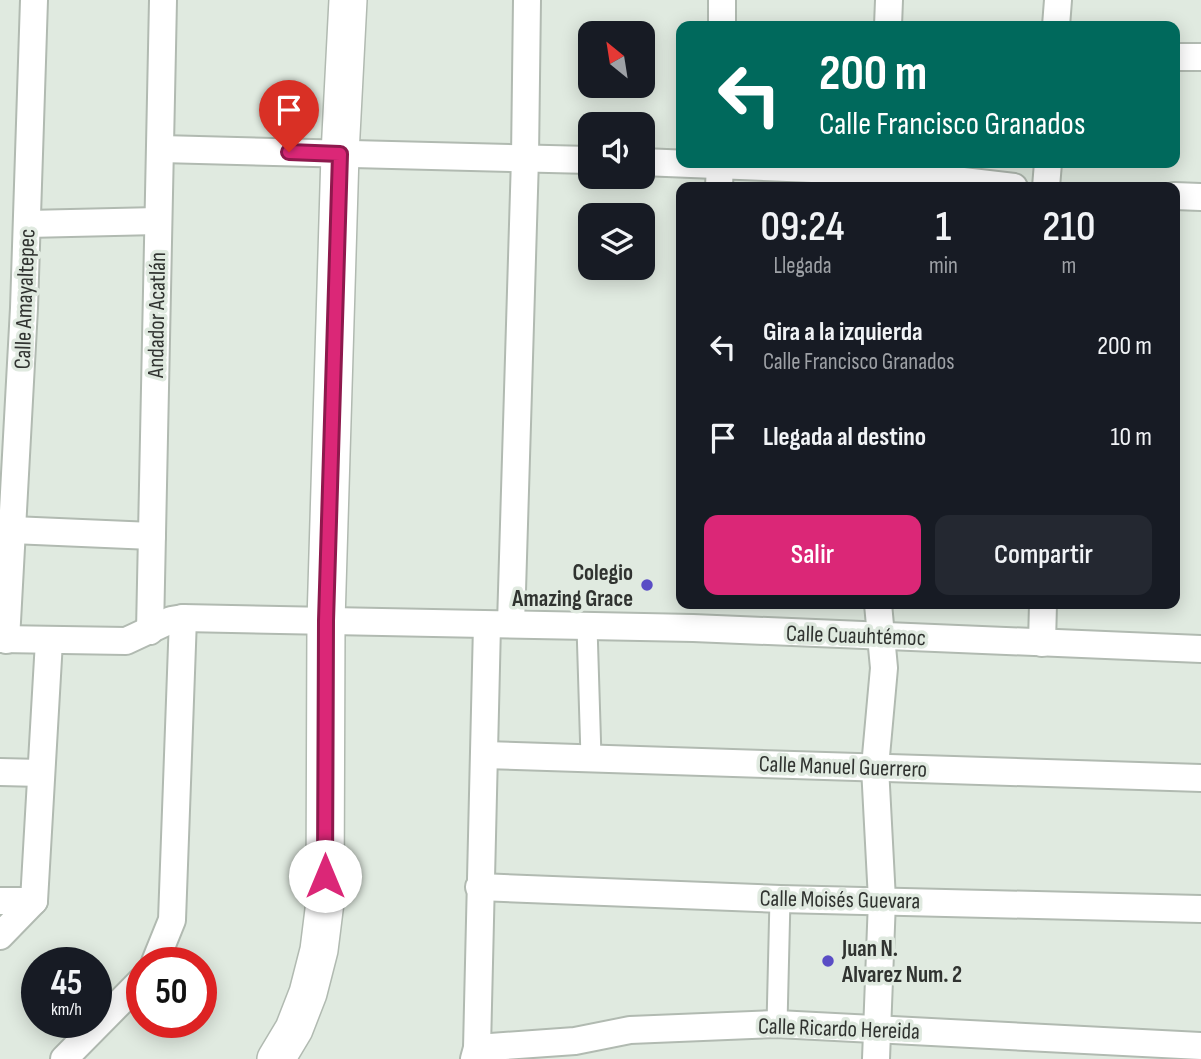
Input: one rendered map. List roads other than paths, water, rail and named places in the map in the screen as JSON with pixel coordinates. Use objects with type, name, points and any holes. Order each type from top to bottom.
[{"type":"main road","points":[[276,1059],[294,1029],[307,993],[321,938],[325,902],[326,621],[340,154],[348,0]]},
{"type":"street","name":"Calle Amayaltepec","points":[[3,639],[12,530],[12,307],[27,224],[34,0]]},
{"type":"street","name":"Andador Acatlán","points":[[150,631],[163,0]]},
{"type":"street","points":[[475,1054],[484,755],[499,624],[525,158],[527,0]]},
{"type":"street","points":[[722,0],[722,21]]},
{"type":"street","points":[[888,21],[889,0]]},
{"type":"street","points":[[1056,21],[1058,0]]},
{"type":"street","points":[[1180,57],[1201,57]]},
{"type":"street","points":[[161,149],[578,160]]},
{"type":"street","points":[[655,164],[676,166]]},
{"type":"street","points":[[688,168],[719,172],[886,174],[965,182]]},
{"type":"street","points":[[1180,196],[1201,197]]},
{"type":"street","points":[[27,224],[158,221]]},
{"type":"street","points":[[12,530],[152,536]]},
{"type":"street","points":[[876,1059],[881,900],[875,767],[884,668],[878,609]]},
{"type":"street","points":[[1042,643],[1043,609]]},
{"type":"street","name":"Calle Cuauhtémoc","points":[[183,618],[587,627],[693,616],[881,636],[1201,649]]},
{"type":"street","points":[[3,639],[126,641],[171,620],[183,618],[172,920],[161,947]]},
{"type":"street","points":[[587,627],[591,757]]},
{"type":"street","points":[[0,936],[34,901],[49,641]]},
{"type":"street","name":"Calle Manuel Guerrero","points":[[484,755],[1201,778]]},
{"type":"street","points":[[0,772],[40,772]]},
{"type":"street","name":"Calle Moisés Guevara","points":[[479,887],[780,899],[1201,909]]},
{"type":"street","points":[[777,1024],[780,899]]},
{"type":"street","points":[[0,901],[34,901]]},
{"type":"street","points":[[64,1059],[126,996]]},
{"type":"street","name":"Calle Ricardo Hereida","points":[[475,1054],[575,1041],[630,1030],[777,1024],[878,1027],[1201,1046]]},
{"type":"place","name":"Colegio Amazing Grace","points":[[647,585]]},
{"type":"place","name":"Juan N. Alvarez Num. 2","points":[[828,961]]}]
